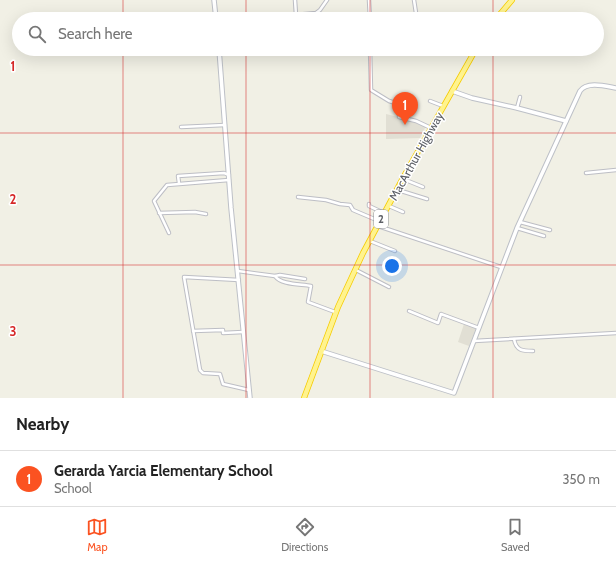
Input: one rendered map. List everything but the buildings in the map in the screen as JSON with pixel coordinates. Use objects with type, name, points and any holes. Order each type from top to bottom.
[{"type":"highway","points":[[502,12],[512,0]]},
{"type":"highway","name":"MacArthur Highway","points":[[304,398],[336,312],[355,270],[403,178],[472,56]]},
{"type":"street","points":[[214,0],[215,12]]},
{"type":"street","points":[[295,0],[296,12]]},
{"type":"street","points":[[317,12],[327,0]]},
{"type":"street","points":[[369,0],[370,12]]},
{"type":"street","points":[[414,0],[416,12]]},
{"type":"street","points":[[220,56],[229,180],[250,398]]},
{"type":"street","points":[[370,56],[372,91],[389,101],[399,104],[399,117],[416,121],[431,128]]},
{"type":"street","points":[[453,398],[519,222],[580,91],[583,87],[591,85],[616,88]]},
{"type":"street","points":[[452,91],[472,98],[566,121]]},
{"type":"street","points":[[517,108],[520,97]]},
{"type":"street","points":[[430,101],[443,107]]},
{"type":"street","points":[[180,127],[225,125]]},
{"type":"street","points":[[586,173],[616,170]]},
{"type":"street","points":[[179,183],[178,176],[224,173],[229,175]]},
{"type":"street","points":[[403,178],[423,187]]},
{"type":"street","points":[[169,233],[154,201],[167,185],[229,180]]},
{"type":"street","points":[[397,190],[427,199]]},
{"type":"street","points":[[298,197],[326,200],[350,205],[353,210],[379,224],[501,267]]},
{"type":"street","points":[[369,204],[369,206],[384,214]]},
{"type":"street","points":[[388,206],[403,212]]},
{"type":"street","points":[[160,213],[195,212],[206,214]]},
{"type":"street","points":[[519,222],[550,230]]},
{"type":"street","points":[[517,228],[544,236]]},
{"type":"street","points":[[370,241],[395,251]]},
{"type":"street","points":[[355,270],[389,287]]},
{"type":"street","points":[[238,272],[276,276],[280,275],[305,279]]},
{"type":"street","points":[[276,276],[277,279],[283,282],[310,286],[311,288],[308,302],[336,312]]},
{"type":"street","points":[[239,280],[184,277],[200,370],[203,373],[220,374],[223,384],[249,390]]},
{"type":"street","points":[[409,311],[438,323],[441,314],[479,328]]},
{"type":"street","points":[[193,331],[223,330],[223,333],[243,332]]},
{"type":"street","points":[[474,341],[616,333]]},
{"type":"street","points":[[514,339],[518,349],[534,351]]},
{"type":"street","points":[[321,351],[454,393]]},
{"type":"shaded area","points":[[386,114],[421,123],[426,126],[420,138],[386,139]]},
{"type":"shaded area","points":[[464,324],[476,328],[469,346],[458,342]]},
{"type":"place","name":"Gerarda Yarcia Elementary School","points":[[405,125]]}]
